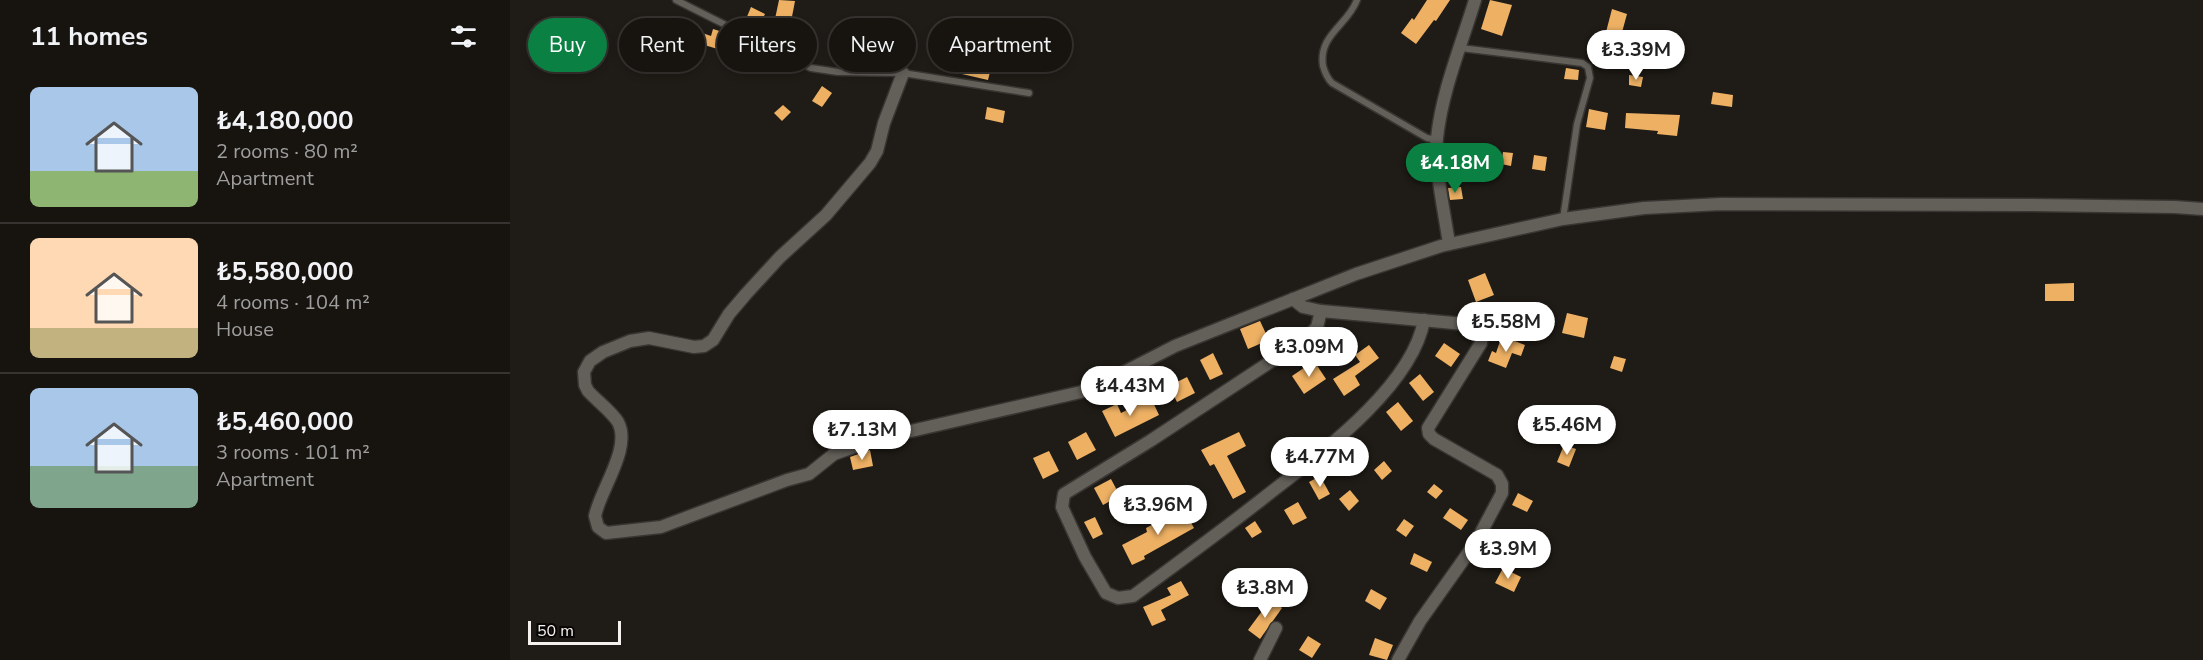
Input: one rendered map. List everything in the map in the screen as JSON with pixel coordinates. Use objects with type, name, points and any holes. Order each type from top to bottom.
[{"type":"street","points":[[1449,244],[1436,140],[1446,90],[1475,0]]},
{"type":"street","points":[[903,73],[884,123],[877,151],[870,163],[826,215],[780,257],[746,294],[729,314],[713,340],[699,347],[649,338],[630,341],[603,352],[590,361],[584,372],[585,386],[588,392],[618,422],[621,432],[618,457],[595,516],[602,531],[612,534],[661,527],[809,474],[834,454],[876,439],[1081,392],[1167,350],[1356,274],[1449,244],[1563,219],[1644,208],[1721,204],[2203,209]]},
{"type":"street","points":[[1293,299],[1303,307],[1321,311],[1476,325],[1482,333],[1482,343],[1428,431],[1434,439],[1497,475],[1503,488],[1501,497],[1476,542],[1420,621],[1398,660]]},
{"type":"street","points":[[1321,311],[1317,327],[1308,337],[1150,441],[1064,494],[1062,507],[1085,557],[1106,593],[1118,597],[1133,596],[1334,442],[1370,407],[1396,377],[1423,331],[1424,320]]},
{"type":"street","points":[[1260,660],[1276,628]]},
{"type":"lane","points":[[676,0],[811,68],[838,72],[903,73],[1029,93]]},
{"type":"lane","points":[[1357,0],[1352,11],[1326,41],[1323,54],[1326,75],[1332,83],[1387,116],[1427,138],[1436,140]]},
{"type":"lane","points":[[1461,48],[1582,63],[1588,67],[1590,78],[1577,124],[1563,219]]},
{"type":"building","points":[[779,0],[795,1],[792,18],[775,18]]},
{"type":"building","points":[[1427,0],[1450,0],[1416,44],[1401,33],[1412,18],[1414,20]]},
{"type":"building","points":[[1490,0],[1512,5],[1502,36],[1481,29]]},
{"type":"building","points":[[751,7],[765,14],[763,18],[746,18]]},
{"type":"building","points":[[1612,9],[1627,14],[1621,36],[1606,32]]},
{"type":"building","points":[[713,29],[717,30],[717,49],[705,45],[705,34],[711,36]]},
{"type":"building","points":[[1566,68],[1579,70],[1578,80],[1564,79]]},
{"type":"building","points":[[953,72],[990,72],[988,80]]},
{"type":"building","points":[[1629,75],[1643,77],[1641,87],[1629,85]]},
{"type":"building","points":[[822,86],[832,93],[822,107],[812,101]]},
{"type":"building","points":[[1713,92],[1733,95],[1732,107],[1711,104]]},
{"type":"building","points":[[783,105],[791,112],[782,121],[774,113]]},
{"type":"building","points":[[987,107],[1005,111],[1003,123],[985,119]]},
{"type":"building","points":[[1589,109],[1608,113],[1605,130],[1586,127]]},
{"type":"building","points":[[1626,113],[1680,115],[1677,136],[1657,134],[1658,131],[1625,128]]},
{"type":"building","points":[[1503,152],[1513,153],[1511,166],[1501,164]]},
{"type":"building","points":[[1534,155],[1547,157],[1545,171],[1532,169]]},
{"type":"building","points":[[1461,159],[1464,173],[1454,175],[1451,161]]},
{"type":"building","points":[[1461,187],[1463,199],[1450,200],[1448,188]]},
{"type":"building","points":[[1485,273],[1494,295],[1476,302],[1468,280]]},
{"type":"building","points":[[2074,283],[2074,301],[2045,301],[2045,284]]},
{"type":"building","points":[[1567,313],[1588,318],[1584,338],[1562,333]]},
{"type":"building","points":[[1260,321],[1269,340],[1248,349],[1240,329]]},
{"type":"building","points":[[1512,340],[1525,345],[1521,356],[1512,353],[1506,368],[1488,361],[1492,351],[1496,353],[1500,341],[1510,344]]},
{"type":"building","points":[[1444,343],[1460,354],[1451,367],[1435,356]]},
{"type":"building","points":[[1369,345],[1379,358],[1355,376],[1360,385],[1344,396],[1333,379],[1360,362],[1355,355]]},
{"type":"building","points":[[1213,353],[1223,374],[1210,380],[1200,360]]},
{"type":"building","points":[[1614,356],[1626,359],[1622,372],[1610,368]]},
{"type":"building","points":[[1314,361],[1326,379],[1304,394],[1292,376]]},
{"type":"building","points":[[1420,374],[1434,392],[1423,401],[1409,383]]},
{"type":"building","points":[[1187,377],[1195,393],[1177,402],[1169,386]]},
{"type":"building","points":[[1151,398],[1159,415],[1115,437],[1102,411],[1117,404],[1121,413]]},
{"type":"building","points":[[1398,402],[1413,421],[1401,431],[1386,412]]},
{"type":"building","points":[[1086,432],[1096,450],[1077,460],[1068,442]]},
{"type":"building","points":[[1239,432],[1246,446],[1227,456],[1246,492],[1233,499],[1214,464],[1210,466],[1201,450]]},
{"type":"building","points":[[1564,445],[1576,449],[1569,467],[1557,462]]},
{"type":"building","points":[[870,450],[873,466],[853,470],[850,457]]},
{"type":"building","points":[[1049,451],[1059,471],[1043,479],[1033,458]]},
{"type":"building","points":[[1348,451],[1359,470],[1347,476],[1337,457]]},
{"type":"building","points":[[1384,461],[1392,471],[1382,480],[1374,470]]},
{"type":"building","points":[[1320,476],[1330,494],[1319,500],[1309,482]]},
{"type":"building","points":[[1111,479],[1120,496],[1103,505],[1094,488]]},
{"type":"building","points":[[1434,484],[1443,491],[1436,499],[1427,492]]},
{"type":"building","points":[[1350,490],[1359,501],[1349,511],[1339,499]]},
{"type":"building","points":[[1144,492],[1152,504],[1139,512],[1131,500]]},
{"type":"building","points":[[1518,493],[1533,501],[1527,512],[1512,505]]},
{"type":"building","points":[[1298,502],[1307,518],[1293,525],[1284,510]]},
{"type":"building","points":[[1183,508],[1194,528],[1132,565],[1122,545],[1147,532],[1146,528]]},
{"type":"building","points":[[1450,508],[1468,520],[1461,530],[1443,518]]},
{"type":"building","points":[[1095,517],[1103,534],[1093,539],[1084,522]]},
{"type":"building","points":[[1404,519],[1414,526],[1406,537],[1396,530]]},
{"type":"building","points":[[1255,521],[1262,532],[1252,538],[1245,528]]},
{"type":"building","points":[[1414,553],[1432,562],[1427,572],[1410,564]]},
{"type":"building","points":[[1503,568],[1521,577],[1514,592],[1495,583]]},
{"type":"building","points":[[1181,581],[1189,595],[1161,610],[1166,620],[1152,626],[1143,607],[1171,595],[1167,588]]},
{"type":"building","points":[[1371,589],[1387,598],[1380,610],[1365,601]]},
{"type":"building","points":[[1271,599],[1282,608],[1260,639],[1248,630]]},
{"type":"building","points":[[1308,636],[1321,644],[1312,658],[1299,650]]},
{"type":"building","points":[[1375,638],[1393,645],[1387,660],[1369,655]]}]
